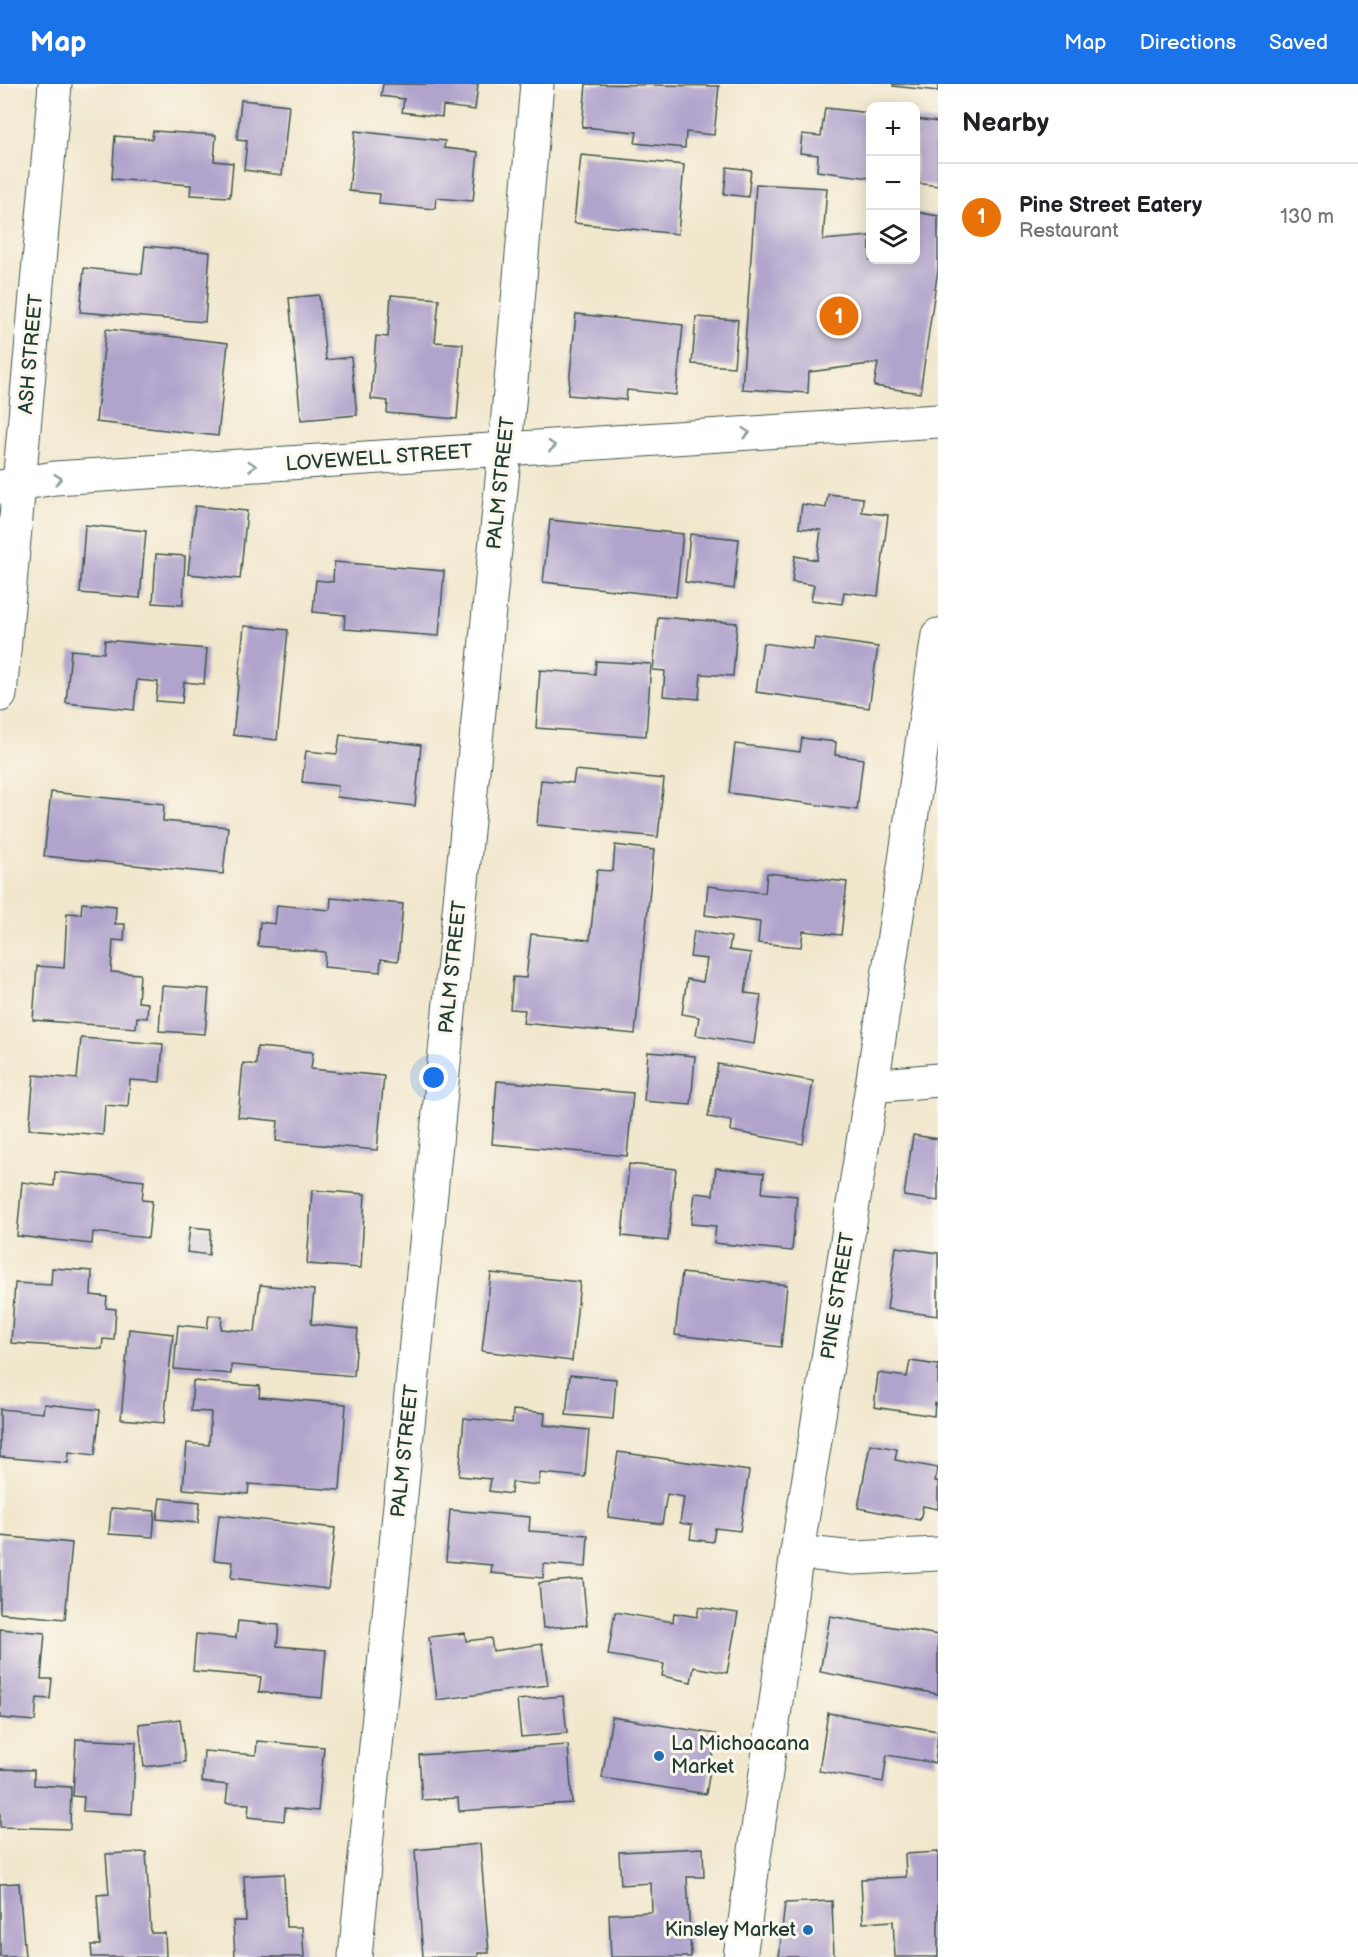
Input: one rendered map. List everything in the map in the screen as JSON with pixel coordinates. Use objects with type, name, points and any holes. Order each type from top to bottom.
[{"type":"street","name":"ASH STREET","points":[[0,695],[10,486],[55,84]]},
{"type":"street","name":"PALM STREET","points":[[355,1957],[505,449],[537,84]]},
{"type":"street","name":"LOVEWELL STREET","points":[[10,486],[55,478],[938,421]]},
{"type":"street","name":"PINE STREET","points":[[741,1957],[797,1552],[872,1086],[938,635]]},
{"type":"street","points":[[872,1086],[938,1080]]},
{"type":"street","points":[[797,1552],[854,1558],[938,1554]]},
{"type":"building","points":[[383,84],[478,84],[475,110],[443,106],[442,117],[402,112],[404,99],[381,96]]},
{"type":"building","points":[[586,84],[719,86],[714,135],[686,132],[685,148],[635,143],[637,132],[582,127]]},
{"type":"building","points":[[893,84],[938,84],[938,91],[893,86]]},
{"type":"building","points":[[241,100],[289,105],[282,175],[244,170],[247,141],[237,140]]},
{"type":"building","points":[[825,108],[866,113],[866,177],[817,171],[818,155],[800,153],[802,134],[821,136]]},
{"type":"building","points":[[920,120],[938,122],[938,186],[920,184]]},
{"type":"building","points":[[153,131],[216,135],[214,161],[233,163],[230,197],[190,195],[191,185],[112,179],[115,136],[152,139]]},
{"type":"building","points":[[355,131],[445,141],[444,148],[478,152],[473,201],[436,198],[435,209],[379,204],[380,194],[349,191]]},
{"type":"building","points":[[581,155],[684,165],[678,234],[574,223]]},
{"type":"building","points":[[727,167],[751,170],[748,197],[724,194]]},
{"type":"building","points":[[756,184],[827,188],[823,240],[866,236],[866,264],[920,264],[920,213],[938,216],[938,269],[920,393],[874,386],[878,363],[809,372],[808,393],[742,389]]},
{"type":"building","points":[[145,246],[210,252],[205,322],[80,312],[84,268],[142,274]]},
{"type":"building","points":[[319,295],[326,360],[351,357],[357,415],[301,420],[289,298]]},
{"type":"building","points":[[391,295],[439,299],[435,342],[463,344],[457,419],[387,413],[388,401],[371,399],[376,336],[388,337]]},
{"type":"building","points":[[576,314],[683,325],[676,395],[627,390],[626,400],[568,395]]},
{"type":"building","points":[[696,317],[738,320],[734,367],[692,364]]},
{"type":"building","points":[[106,329],[228,343],[218,436],[96,422]]},
{"type":"building","points":[[828,494],[863,498],[862,512],[888,515],[878,596],[844,592],[842,604],[811,600],[814,585],[792,582],[795,556],[817,560],[821,530],[799,528],[802,504],[826,508]]},
{"type":"building","points":[[195,506],[247,511],[240,579],[188,574]]},
{"type":"building","points":[[550,520],[683,534],[676,597],[543,582]]},
{"type":"building","points":[[85,525],[146,531],[140,598],[80,593]]},
{"type":"building","points":[[690,534],[739,539],[734,589],[685,582]]},
{"type":"building","points":[[156,554],[185,556],[183,605],[153,603]]},
{"type":"building","points":[[334,562],[444,571],[439,636],[344,629],[345,615],[313,612],[316,580],[333,582]]},
{"type":"building","points":[[658,617],[737,623],[733,676],[701,674],[699,699],[663,696],[665,671],[653,670]]},
{"type":"building","points":[[244,626],[288,630],[277,740],[233,735]]},
{"type":"building","points":[[815,638],[878,647],[869,708],[756,692],[763,643],[813,650]]},
{"type":"building","points":[[105,640],[207,649],[204,684],[184,682],[182,703],[156,701],[158,682],[137,680],[134,710],[66,703],[71,650],[104,653]]},
{"type":"building","points":[[596,661],[651,664],[646,736],[536,728],[540,670],[595,674]]},
{"type":"building","points":[[340,735],[421,745],[415,806],[337,797],[338,786],[302,782],[306,751],[337,754]]},
{"type":"building","points":[[802,738],[836,742],[835,755],[863,759],[857,810],[729,793],[735,744],[800,752]]},
{"type":"building","points":[[575,770],[664,779],[658,837],[537,825],[541,780],[573,783]]},
{"type":"building","points":[[51,792],[164,804],[163,821],[228,827],[223,874],[44,856]]},
{"type":"building","points":[[615,845],[654,850],[635,1034],[523,1023],[525,1010],[510,1009],[513,977],[526,978],[531,934],[590,940],[597,870],[613,871]]},
{"type":"building","points":[[767,873],[847,882],[841,935],[803,931],[801,947],[758,943],[760,922],[705,915],[708,886],[765,893]]},
{"type":"building","points":[[331,898],[403,904],[398,961],[381,959],[380,972],[324,967],[325,952],[258,946],[260,922],[275,924],[277,905],[330,910]]},
{"type":"building","points":[[82,903],[116,906],[115,924],[125,924],[124,941],[113,940],[111,972],[140,974],[138,1002],[148,1003],[147,1018],[137,1017],[136,1028],[33,1020],[37,966],[64,968],[67,913],[81,914]]},
{"type":"building","points":[[694,931],[731,937],[729,950],[751,953],[745,993],[761,995],[754,1044],[696,1035],[699,1017],[682,1014],[687,979],[703,982],[707,959],[690,957]]},
{"type":"building","points":[[162,986],[209,989],[205,1034],[159,1031]]},
{"type":"building","points":[[81,1038],[163,1044],[160,1082],[130,1080],[128,1107],[105,1105],[103,1135],[29,1129],[34,1075],[77,1079]]},
{"type":"building","points":[[257,1047],[313,1052],[311,1069],[384,1076],[377,1150],[276,1141],[278,1121],[238,1117],[243,1063],[256,1065]]},
{"type":"building","points":[[648,1052],[695,1056],[691,1105],[644,1101]]},
{"type":"building","points":[[718,1064],[813,1081],[803,1144],[731,1131],[732,1121],[708,1117]]},
{"type":"building","points":[[497,1081],[633,1093],[627,1156],[492,1144]]},
{"type":"building","points":[[913,1135],[938,1139],[938,1201],[904,1196]]},
{"type":"building","points":[[629,1164],[676,1169],[668,1241],[622,1236]]},
{"type":"building","points":[[716,1168],[764,1173],[762,1193],[797,1196],[792,1251],[714,1243],[716,1226],[691,1224],[695,1193],[713,1195]]},
{"type":"building","points":[[55,1172],[144,1181],[142,1200],[152,1201],[148,1238],[93,1232],[92,1244],[17,1236],[22,1182],[54,1186]]},
{"type":"building","points":[[312,1190],[365,1194],[361,1268],[307,1264]]},
{"type":"building","points":[[190,1227],[211,1229],[209,1255],[187,1252]]},
{"type":"building","points":[[896,1247],[938,1253],[938,1316],[887,1309]]},
{"type":"building","points":[[52,1268],[92,1271],[91,1295],[107,1297],[106,1308],[116,1309],[114,1340],[103,1339],[102,1349],[11,1343],[15,1283],[51,1285]]},
{"type":"building","points":[[491,1273],[580,1282],[572,1361],[482,1351]]},
{"type":"building","points":[[682,1273],[787,1285],[781,1347],[675,1335]]},
{"type":"building","points":[[260,1285],[314,1290],[311,1324],[358,1329],[354,1376],[231,1365],[231,1374],[174,1369],[178,1325],[207,1328],[209,1315],[222,1316],[221,1329],[255,1332]]},
{"type":"building","points":[[129,1329],[173,1334],[164,1423],[121,1419]]},
{"type":"building","points":[[910,1361],[938,1365],[938,1404],[935,1403],[934,1416],[874,1407],[878,1373],[907,1377]]},
{"type":"building","points":[[570,1375],[616,1379],[613,1419],[566,1415]]},
{"type":"building","points":[[193,1381],[260,1386],[259,1397],[346,1404],[340,1490],[249,1484],[248,1494],[183,1489],[187,1443],[209,1445],[211,1412],[191,1411]]},
{"type":"building","points":[[44,1404],[100,1410],[95,1455],[69,1452],[68,1463],[0,1457],[0,1409],[43,1413]]},
{"type":"building","points":[[513,1410],[545,1413],[544,1425],[589,1430],[585,1477],[540,1473],[539,1485],[512,1482],[511,1494],[489,1491],[491,1479],[459,1476],[464,1418],[512,1423]]},
{"type":"building","points":[[870,1444],[897,1449],[895,1460],[938,1468],[935,1481],[938,1481],[938,1509],[923,1506],[920,1520],[858,1508]]},
{"type":"building","points":[[618,1452],[749,1471],[740,1531],[715,1528],[713,1542],[690,1539],[692,1525],[680,1523],[684,1497],[667,1494],[662,1524],[608,1517]]},
{"type":"building","points":[[160,1498],[200,1502],[198,1523],[157,1519]]},
{"type":"building","points":[[111,1508],[155,1511],[153,1537],[109,1534]]},
{"type":"building","points":[[450,1510],[530,1517],[529,1531],[588,1535],[586,1567],[544,1564],[543,1578],[491,1573],[492,1565],[446,1561]]},
{"type":"building","points":[[219,1515],[335,1528],[328,1589],[231,1578],[233,1562],[214,1560]]},
{"type":"building","points":[[0,1536],[72,1543],[65,1619],[0,1613]]},
{"type":"building","points":[[583,1579],[587,1625],[543,1628],[539,1583]]},
{"type":"building","points":[[699,1607],[738,1613],[727,1673],[694,1667],[691,1682],[662,1676],[664,1664],[608,1655],[615,1612],[673,1622],[674,1613],[697,1617]]},
{"type":"building","points":[[830,1616],[938,1635],[938,1694],[820,1672]]},
{"type":"building","points":[[238,1621],[279,1625],[277,1646],[326,1650],[322,1698],[259,1692],[261,1677],[193,1671],[196,1634],[236,1638]]},
{"type":"building","points":[[0,1629],[45,1633],[41,1679],[52,1679],[50,1699],[37,1698],[35,1721],[0,1718]]},
{"type":"building","points":[[465,1633],[466,1641],[491,1638],[493,1651],[542,1644],[548,1685],[437,1700],[429,1637]]},
{"type":"building","points":[[563,1696],[567,1733],[521,1737],[517,1700]]},
{"type":"building","points":[[828,1713],[938,1731],[935,1763],[887,1755],[883,1782],[819,1771]]},
{"type":"building","name":"La Michoacana Market","points":[[612,1717],[716,1734],[706,1794],[602,1778]]},
{"type":"building","points":[[180,1719],[185,1762],[144,1767],[139,1724]]},
{"type":"building","points":[[76,1739],[136,1742],[132,1814],[83,1811],[84,1797],[73,1796]]},
{"type":"building","points":[[257,1741],[324,1747],[318,1811],[285,1808],[284,1821],[248,1817],[249,1804],[226,1803],[228,1785],[202,1782],[204,1751],[256,1755]]},
{"type":"building","points":[[568,1745],[572,1803],[459,1811],[458,1798],[422,1800],[419,1755]]},
{"type":"building","points":[[0,1769],[34,1770],[34,1785],[71,1787],[70,1829],[0,1827]]},
{"type":"building","points":[[480,1844],[489,1953],[478,1953],[478,1957],[423,1957],[415,1850]]},
{"type":"building","points":[[703,1848],[704,1877],[687,1877],[691,1957],[611,1957],[609,1914],[652,1912],[651,1883],[621,1885],[619,1852]]},
{"type":"building","points":[[146,1852],[151,1933],[165,1933],[166,1957],[92,1957],[91,1945],[100,1945],[97,1895],[109,1894],[106,1854]]},
{"type":"building","points":[[938,1852],[938,1957],[895,1957],[893,1921],[863,1923],[861,1879],[906,1877],[905,1854]]},
{"type":"building","points":[[284,1874],[286,1927],[302,1927],[304,1957],[235,1957],[233,1921],[246,1921],[244,1876]]},
{"type":"building","points":[[19,1883],[25,1957],[0,1957],[0,1884]]},
{"type":"building","name":"Kinsley Market","points":[[832,1901],[834,1957],[779,1957],[785,1903]]},
{"type":"place","name":"Pine Street Eatery","points":[[839,316]]},
{"type":"place","name":"La Michoacana Market","points":[[659,1756]]},
{"type":"place","name":"Kinsley Market","points":[[808,1930]]}]
